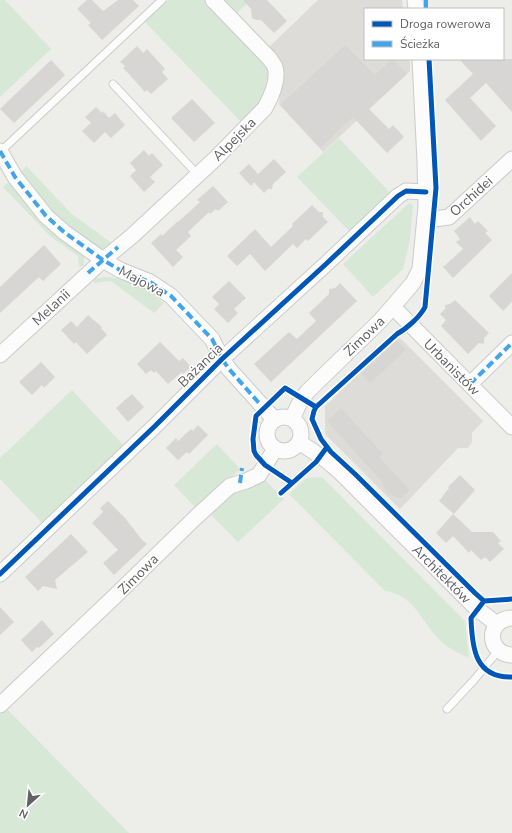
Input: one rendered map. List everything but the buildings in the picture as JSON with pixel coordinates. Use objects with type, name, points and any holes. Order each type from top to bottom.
[{"type":"street","name":"Alpejska","points":[[103,260],[132,236],[216,158],[264,108],[270,98],[275,76],[275,66],[270,58],[213,0]]},
{"type":"street","name":"Zimowa","points":[[292,420],[299,404],[310,388],[382,320],[413,284],[420,269],[426,206],[420,60]]},
{"type":"street","name":"Majowa","points":[[0,152],[15,178],[46,216],[64,232],[103,260],[120,270],[150,282],[171,296],[212,339],[229,369],[275,420]]},
{"type":"street","name":"Orchidei","points":[[425,218],[438,219],[449,217],[512,159]]},
{"type":"street","name":"Bażancia","points":[[0,574],[222,359],[398,196],[406,191],[426,192]]},
{"type":"street","name":"Melanii","points":[[0,355],[103,260]]},
{"type":"street","name":"Urbanistów","points":[[392,308],[512,427]]},
{"type":"street","points":[[470,384],[512,343]]},
{"type":"street","points":[[284,418],[292,420],[298,425],[301,431],[300,442],[296,446],[286,451],[275,449],[269,442],[267,433],[271,424],[275,420],[284,418]]},
{"type":"street","name":"Architektów","points":[[300,442],[339,471],[477,609],[497,624]]},
{"type":"street","name":"Zimowa","points":[[0,704],[230,486],[259,475],[275,449]]},
{"type":"street","points":[[505,653],[495,647],[492,638],[494,628],[504,619],[512,618]]},
{"type":"lane","points":[[0,152],[162,0]]},
{"type":"lane","points":[[113,84],[198,175]]},
{"type":"lane","points":[[447,709],[474,680],[505,653]]},
{"type":"shaded area","points":[[318,0],[402,0],[403,8],[364,8],[364,60],[408,60],[410,62],[410,71],[323,152],[279,104],[282,62],[268,48]]},
{"type":"shaded area","points":[[397,338],[401,339],[483,421],[472,433],[472,442],[468,448],[458,448],[400,509],[325,434],[325,406]]},
{"type":"green space","points":[[0,0],[5,0],[51,49],[0,97]]},
{"type":"green space","points":[[168,0],[206,0],[270,66],[262,103],[242,123],[145,22]]},
{"type":"green space","points":[[223,0],[251,0],[236,14]]},
{"type":"green space","points":[[339,138],[392,195],[351,233],[297,177]]},
{"type":"green space","points":[[26,166],[72,214],[113,244],[102,249],[94,246],[73,231],[40,200],[32,190],[21,172]]},
{"type":"green space","points":[[7,183],[12,184],[51,230],[84,256],[84,265],[79,267],[78,256],[50,236],[3,187]]},
{"type":"green space","points":[[409,203],[413,205],[410,240],[403,269],[373,297],[343,264]]},
{"type":"green space","points":[[107,277],[124,280],[138,286],[151,293],[164,303],[154,313],[111,281],[94,283],[93,279]]},
{"type":"green space","points":[[72,390],[125,447],[43,524],[0,479],[0,458]]},
{"type":"green space","points":[[217,444],[240,469],[197,509],[174,485]]},
{"type":"green space","points":[[313,477],[323,478],[465,621],[469,658],[443,643],[433,633],[417,610],[404,598],[385,591],[289,494],[305,479]]},
{"type":"green space","points":[[264,479],[284,499],[238,542],[208,512],[236,488],[252,487]]},
{"type":"green space","points":[[5,707],[129,833],[0,833],[0,711]]},
{"type":"marked path","points":[[426,0],[426,8]]},
{"type":"marked path","points":[[0,151],[15,177],[46,216],[64,232],[103,260],[120,270],[150,282],[171,296],[212,339],[229,369],[259,403]]},
{"type":"marked path","points":[[88,273],[118,247]]},
{"type":"marked path","points":[[470,384],[512,343]]},
{"type":"marked path","points":[[240,483],[242,468]]},
{"type":"cycle path","points":[[429,60],[436,188],[425,307],[420,315],[316,407],[312,419],[321,439],[331,452],[475,593],[484,601],[512,599]]},
{"type":"cycle path","points":[[0,574],[155,426],[222,359],[398,196],[406,191],[426,192]]},
{"type":"cycle path","points":[[292,483],[265,465],[256,455],[254,451],[253,439],[256,416],[285,388],[316,407]]},
{"type":"cycle path","points":[[281,493],[316,462],[327,447]]},
{"type":"cycle path","points":[[484,601],[471,618],[473,640],[478,659],[483,667],[490,672],[500,676],[512,677]]}]
